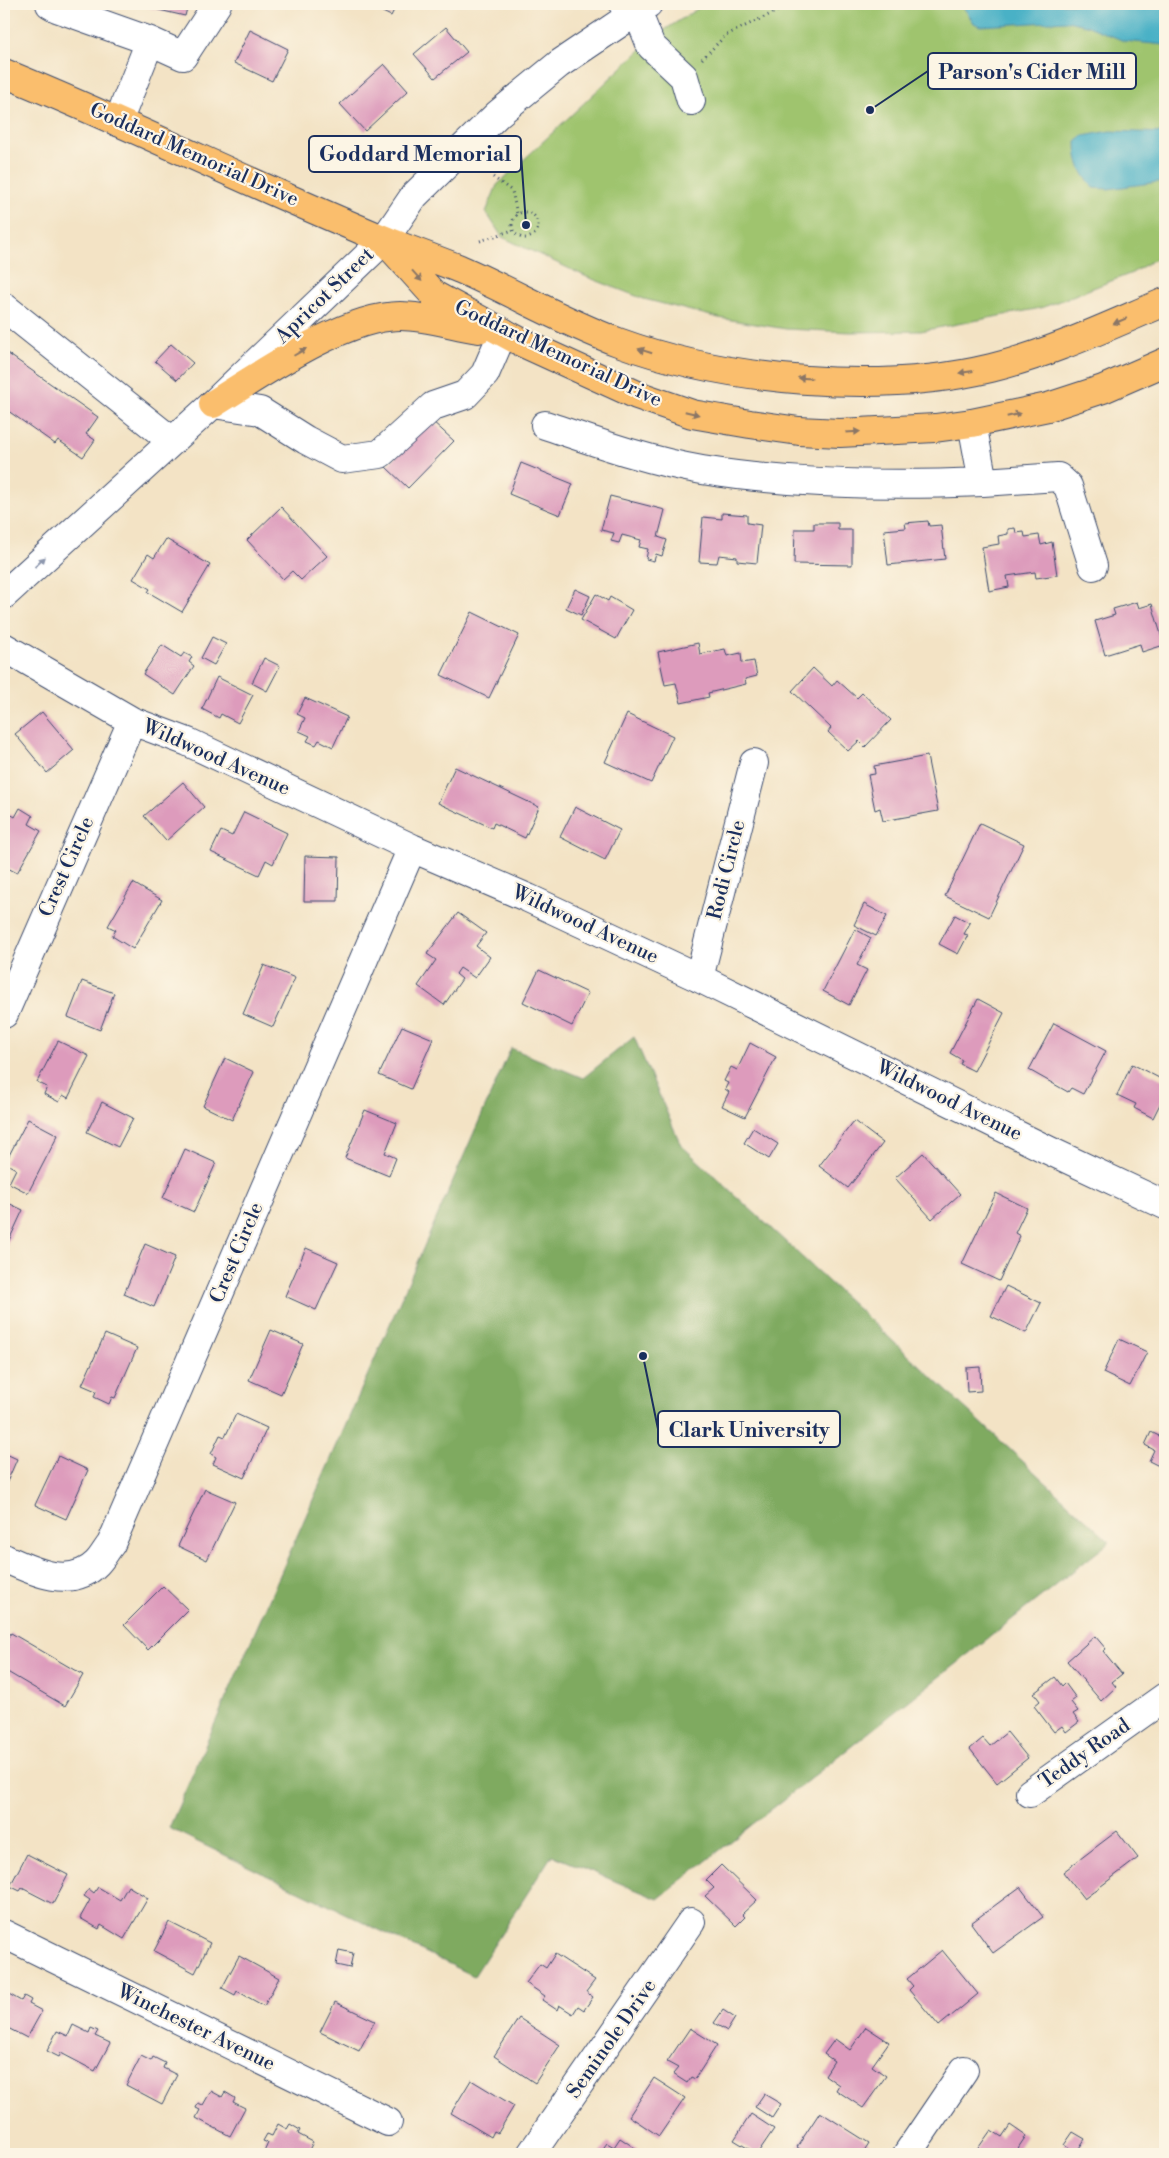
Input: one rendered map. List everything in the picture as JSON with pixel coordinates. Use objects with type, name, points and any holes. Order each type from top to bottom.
[{"type":"main road","name":"Goddard Memorial Drive","points":[[4,73],[384,240],[461,270],[559,318],[634,347],[695,364],[776,376],[844,381],[918,379],[990,368],[1053,350],[1165,302]]},
{"type":"main road","name":"Goddard Memorial Drive","points":[[384,240],[434,296],[503,332],[637,395],[701,416],[824,433],[935,428],[972,423],[1048,408],[1103,389],[1165,362]]},
{"type":"main road","points":[[213,404],[317,343],[378,319],[398,316],[418,317],[503,332]]},
{"type":"street","points":[[50,4],[150,41],[182,56],[217,4]]},
{"type":"street","points":[[636,6],[650,46],[687,89]]},
{"type":"street","name":"Apricot Street","points":[[8,584],[213,404],[384,240],[414,196],[516,98],[636,6]]},
{"type":"street","points":[[118,122],[150,41]]},
{"type":"street","points":[[4,307],[172,441]]},
{"type":"street","points":[[213,404],[260,411],[306,440],[342,459],[380,454],[433,406],[465,395],[485,374],[503,332]]},
{"type":"street","points":[[972,423],[983,482]]},
{"type":"street","points":[[545,425],[632,454],[710,471],[795,482],[908,485],[1058,477],[1068,486],[1093,566]]},
{"type":"street","name":"Wildwood Avenue","points":[[4,647],[132,721],[188,742],[412,848],[528,898],[699,978],[1048,1150],[1165,1205]]},
{"type":"street","name":"Crest Circle","points":[[4,1014],[132,721]]},
{"type":"street","name":"Rodi Circle","points":[[699,978],[754,762]]},
{"type":"street","name":"Crest Circle","points":[[4,1558],[32,1571],[64,1577],[81,1573],[96,1564],[111,1544],[412,848]]},
{"type":"street","name":"Teddy Road","points":[[1030,1793],[1165,1697]]},
{"type":"street","name":"Seminole Drive","points":[[531,2154],[691,1922]]},
{"type":"street","name":"Winchester Avenue","points":[[4,1934],[388,2122]]},
{"type":"street","points":[[908,2154],[964,2070]]},
{"type":"path","points":[[687,89],[726,35],[792,4]]},
{"type":"path","points":[[493,177],[512,191],[517,214],[513,222],[513,230],[518,237],[526,239],[537,232],[539,223],[534,215],[526,212],[517,214]]},
{"type":"path","points":[[480,241],[513,230]]},
{"type":"green space","points":[[705,4],[1165,4],[1165,253],[1132,273],[1041,308],[921,331],[851,332],[786,329],[719,318],[644,299],[587,277],[502,237],[486,212],[497,185],[655,36]]},
{"type":"green space","points":[[634,1037],[681,1145],[1110,1542],[658,1899],[552,1855],[474,1976],[169,1828],[511,1048],[583,1078]]},
{"type":"water","points":[[961,4],[1165,4],[1165,45],[1124,41],[1086,25],[1067,21],[980,26],[974,23]]},
{"type":"water","points":[[1110,131],[1165,133],[1165,181],[1108,189],[1094,188],[1080,167],[1076,142],[1083,136]]},
{"type":"building","points":[[133,4],[188,4],[185,16]]},
{"type":"building","points":[[366,4],[397,4],[391,16]]},
{"type":"building","points":[[446,27],[467,52],[435,78],[414,54]]},
{"type":"building","points":[[250,30],[288,49],[272,81],[234,63]]},
{"type":"building","points":[[384,64],[408,91],[365,131],[340,104]]},
{"type":"building","points":[[171,344],[193,363],[177,380],[155,361]]},
{"type":"building","points":[[4,351],[98,417],[86,434],[95,440],[83,457],[58,440],[55,444],[4,408]]},
{"type":"building","points":[[431,420],[454,441],[408,488],[386,467]]},
{"type":"building","points":[[521,463],[573,484],[560,515],[509,494]]},
{"type":"building","points":[[610,496],[665,510],[658,537],[667,540],[662,556],[656,554],[654,561],[646,559],[648,549],[639,547],[641,540],[622,535],[619,543],[611,541],[614,533],[601,530]]},
{"type":"building","points":[[281,507],[327,556],[301,580],[292,571],[283,579],[247,540]]},
{"type":"building","points":[[722,513],[747,515],[747,523],[761,525],[757,563],[737,561],[737,557],[719,555],[717,563],[699,562],[703,517],[722,519]]},
{"type":"building","points":[[928,521],[929,526],[941,525],[945,559],[888,565],[884,530],[906,528],[905,523]]},
{"type":"building","points":[[814,523],[838,523],[838,530],[852,530],[852,565],[794,564],[795,529],[814,529]]},
{"type":"building","points":[[1015,528],[1016,533],[1024,532],[1025,537],[1039,535],[1041,545],[1052,542],[1057,575],[1036,578],[1035,572],[1007,576],[1009,587],[989,591],[982,547],[999,544],[998,536],[1008,534],[1008,529]]},
{"type":"building","points":[[166,539],[210,565],[182,612],[148,592],[150,589],[133,579],[148,554],[154,558]]},
{"type":"building","points":[[575,589],[590,596],[581,615],[566,608]]},
{"type":"building","points":[[596,594],[608,601],[610,597],[632,610],[616,639],[581,620]]},
{"type":"building","points":[[1137,602],[1139,608],[1152,604],[1164,645],[1142,652],[1140,644],[1105,655],[1095,621],[1115,615],[1113,609]]},
{"type":"building","points":[[472,612],[519,635],[489,698],[441,675]]},
{"type":"building","points":[[212,637],[226,644],[214,665],[201,658]]},
{"type":"building","points":[[698,643],[700,654],[725,649],[727,656],[741,653],[742,663],[754,661],[757,676],[745,679],[746,684],[708,693],[709,697],[681,703],[676,683],[665,685],[658,652]]},
{"type":"building","points":[[162,645],[181,657],[184,653],[192,657],[189,662],[194,666],[175,695],[143,674]]},
{"type":"building","points":[[264,658],[280,666],[267,691],[252,683]]},
{"type":"building","points":[[813,668],[832,686],[837,680],[857,698],[862,693],[891,720],[865,747],[859,741],[848,751],[828,732],[831,728],[792,691]]},
{"type":"building","points":[[217,677],[253,695],[238,723],[221,714],[219,718],[202,709]]},
{"type":"building","points":[[305,698],[347,717],[333,747],[319,740],[316,745],[307,741],[310,736],[299,731],[305,718],[297,714]]},
{"type":"building","points":[[42,712],[74,750],[47,773],[15,734]]},
{"type":"building","points":[[627,714],[673,736],[651,783],[605,762]]},
{"type":"building","points":[[927,756],[938,811],[883,821],[880,808],[875,810],[868,775],[875,774],[874,766]]},
{"type":"building","points":[[455,767],[539,807],[525,838],[494,823],[492,828],[438,803]]},
{"type":"building","points":[[183,782],[204,807],[166,841],[144,816]]},
{"type":"building","points":[[575,807],[620,830],[605,860],[560,837]]},
{"type":"building","points":[[20,808],[33,816],[29,824],[41,831],[17,873],[4,866],[4,825],[10,814],[15,817]]},
{"type":"building","points":[[244,812],[287,833],[273,864],[266,860],[259,875],[211,852],[221,831],[232,836]]},
{"type":"building","points":[[980,823],[1024,844],[989,917],[945,896]]},
{"type":"building","points":[[305,856],[339,857],[338,901],[304,901]]},
{"type":"building","points":[[133,883],[162,900],[133,949],[112,936],[116,930],[108,926]]},
{"type":"building","points":[[864,904],[887,916],[876,936],[854,925]]},
{"type":"building","points":[[458,913],[486,933],[476,946],[490,957],[475,978],[460,968],[456,974],[462,979],[444,1005],[418,986],[436,960],[427,954]]},
{"type":"building","points":[[955,915],[970,923],[964,934],[968,935],[958,954],[939,944]]},
{"type":"building","points":[[855,929],[871,938],[857,965],[867,970],[849,1005],[823,991]]},
{"type":"building","points":[[264,965],[295,978],[273,1027],[243,1014]]},
{"type":"building","points":[[539,970],[588,993],[572,1026],[523,1002]]},
{"type":"building","points":[[82,981],[114,993],[100,1030],[68,1017]]},
{"type":"building","points":[[978,999],[1004,1013],[974,1071],[960,1064],[962,1060],[950,1053]]},
{"type":"building","points":[[1054,1023],[1106,1051],[1083,1094],[1071,1088],[1068,1092],[1029,1070]]},
{"type":"building","points":[[402,1026],[433,1039],[411,1089],[379,1075]]},
{"type":"building","points":[[58,1041],[89,1056],[68,1098],[63,1095],[59,1102],[44,1094],[47,1087],[37,1082]]},
{"type":"building","points":[[750,1043],[776,1057],[745,1117],[722,1106],[729,1092],[725,1089],[728,1083],[724,1081],[731,1067],[737,1070]]},
{"type":"building","points":[[225,1058],[254,1072],[232,1120],[203,1106]]},
{"type":"building","points":[[1132,1064],[1165,1081],[1165,1094],[1153,1118],[1134,1108],[1136,1104],[1117,1095]]},
{"type":"building","points":[[102,1102],[133,1118],[118,1147],[87,1132]]},
{"type":"building","points":[[365,1110],[397,1123],[385,1153],[396,1158],[389,1176],[345,1158]]},
{"type":"building","points":[[28,1119],[58,1135],[28,1193],[9,1183],[16,1169],[5,1163]]},
{"type":"building","points":[[854,1121],[883,1143],[848,1188],[819,1166]]},
{"type":"building","points":[[753,1128],[778,1144],[769,1159],[744,1143]]},
{"type":"building","points":[[185,1149],[216,1163],[194,1212],[163,1198]]},
{"type":"building","points":[[923,1153],[960,1194],[932,1219],[895,1178]]},
{"type":"building","points":[[996,1193],[1027,1208],[1015,1233],[1020,1236],[999,1281],[962,1264]]},
{"type":"building","points":[[4,1201],[23,1210],[4,1251]]},
{"type":"building","points":[[145,1244],[175,1257],[154,1307],[124,1294]]},
{"type":"building","points":[[306,1248],[338,1262],[316,1310],[285,1296]]},
{"type":"building","points":[[1006,1286],[1041,1303],[1026,1333],[991,1316]]},
{"type":"building","points":[[271,1330],[303,1344],[281,1394],[249,1380]]},
{"type":"building","points":[[105,1334],[137,1348],[115,1398],[112,1397],[109,1404],[94,1397],[96,1391],[82,1385]]},
{"type":"building","points":[[1119,1339],[1147,1352],[1130,1386],[1103,1373]]},
{"type":"building","points":[[980,1367],[981,1391],[967,1392],[966,1368]]},
{"type":"building","points":[[236,1414],[267,1428],[244,1478],[213,1464],[216,1457],[211,1454],[220,1435],[225,1437]]},
{"type":"building","points":[[1165,1428],[1165,1469],[1149,1461],[1154,1450],[1145,1445],[1151,1432],[1161,1437]]},
{"type":"building","points":[[4,1453],[17,1459],[4,1489]]},
{"type":"building","points":[[58,1456],[88,1470],[66,1519],[35,1505]]},
{"type":"building","points":[[205,1489],[235,1502],[207,1560],[178,1546]]},
{"type":"building","points":[[163,1586],[188,1610],[148,1650],[124,1625]]},
{"type":"building","points":[[11,1633],[83,1675],[65,1706],[4,1670],[4,1644]]},
{"type":"building","points":[[1095,1636],[1106,1649],[1103,1651],[1122,1674],[1112,1682],[1116,1687],[1101,1701],[1067,1661]]},
{"type":"building","points":[[1055,1677],[1062,1686],[1065,1683],[1076,1698],[1071,1702],[1078,1711],[1073,1714],[1079,1722],[1066,1732],[1062,1726],[1054,1732],[1034,1706],[1040,1701],[1034,1693]]},
{"type":"building","points":[[1007,1732],[1028,1758],[997,1783],[970,1749],[983,1738],[990,1746]]},
{"type":"building","points":[[1117,1831],[1138,1858],[1084,1899],[1063,1872]]},
{"type":"building","points":[[27,1854],[68,1875],[53,1904],[22,1888],[20,1891],[10,1886]]},
{"type":"building","points":[[721,1865],[757,1900],[742,1914],[745,1917],[736,1926],[705,1896],[714,1888],[706,1880]]},
{"type":"building","points":[[128,1886],[148,1898],[124,1939],[101,1925],[99,1929],[80,1918],[90,1900],[84,1896],[89,1889],[94,1893],[98,1887],[120,1900]]},
{"type":"building","points":[[1020,1887],[1043,1917],[993,1953],[971,1923]]},
{"type":"building","points":[[169,1922],[210,1943],[195,1973],[154,1951]]},
{"type":"building","points":[[339,1950],[353,1953],[350,1968],[336,1965]]},
{"type":"building","points":[[942,1950],[978,1994],[939,2026],[909,1990],[913,1986],[907,1979]]},
{"type":"building","points":[[555,1954],[595,1980],[586,1992],[593,1997],[584,2010],[578,2006],[573,2014],[559,2005],[557,2010],[542,2000],[545,1996],[526,1983],[540,1964],[546,1968]]},
{"type":"building","points":[[239,1956],[279,1978],[264,2006],[237,1991],[235,1995],[222,1988]]},
{"type":"building","points":[[7,1993],[21,2001],[24,1996],[31,2000],[29,2004],[42,2011],[27,2038],[4,2026],[4,2000]]},
{"type":"building","points":[[335,2002],[375,2021],[359,2051],[320,2032]]},
{"type":"building","points":[[723,2010],[735,2018],[727,2031],[714,2023]]},
{"type":"building","points":[[519,2018],[560,2045],[535,2083],[494,2056]]},
{"type":"building","points":[[73,2025],[89,2033],[91,2028],[98,2031],[95,2036],[110,2043],[95,2071],[61,2053],[59,2057],[47,2051],[57,2031],[68,2036]]},
{"type":"building","points":[[866,2027],[889,2042],[872,2066],[886,2076],[863,2108],[836,2090],[839,2085],[825,2075],[834,2061],[824,2054],[835,2039],[850,2050]]},
{"type":"building","points":[[690,2028],[717,2045],[695,2079],[691,2077],[687,2083],[673,2074],[678,2068],[667,2062]]},
{"type":"building","points":[[141,2056],[151,2061],[153,2057],[165,2063],[163,2068],[177,2075],[162,2104],[126,2085]]},
{"type":"building","points":[[654,2078],[685,2098],[659,2136],[629,2116]]},
{"type":"building","points":[[471,2080],[514,2106],[498,2133],[494,2131],[491,2137],[451,2113]]},
{"type":"building","points":[[211,2091],[222,2097],[225,2092],[235,2098],[233,2102],[245,2108],[230,2136],[196,2118],[200,2110],[196,2108],[198,2103],[203,2105]]},
{"type":"building","points":[[764,2094],[781,2104],[772,2118],[755,2107]]},
{"type":"building","points":[[820,2112],[869,2143],[862,2154],[807,2154],[797,2147]]},
{"type":"building","points":[[751,2114],[774,2129],[757,2154],[734,2140]]},
{"type":"building","points":[[278,2124],[287,2129],[290,2124],[300,2130],[298,2134],[313,2142],[307,2154],[269,2154],[264,2152],[268,2143],[263,2141],[267,2134],[272,2136]]},
{"type":"building","points":[[1010,2125],[1026,2136],[1014,2154],[974,2154],[991,2130],[1002,2137]]},
{"type":"building","points":[[1073,2132],[1085,2139],[1076,2153],[1064,2145]]},
{"type":"building","points":[[620,2138],[644,2154],[599,2154],[607,2143],[614,2147]]},
{"type":"place","name":"Parson's Cider Mill","points":[[870,110]]},
{"type":"place","name":"Goddard Memorial","points":[[526,225]]},
{"type":"place","name":"Clark University","points":[[643,1356]]}]
